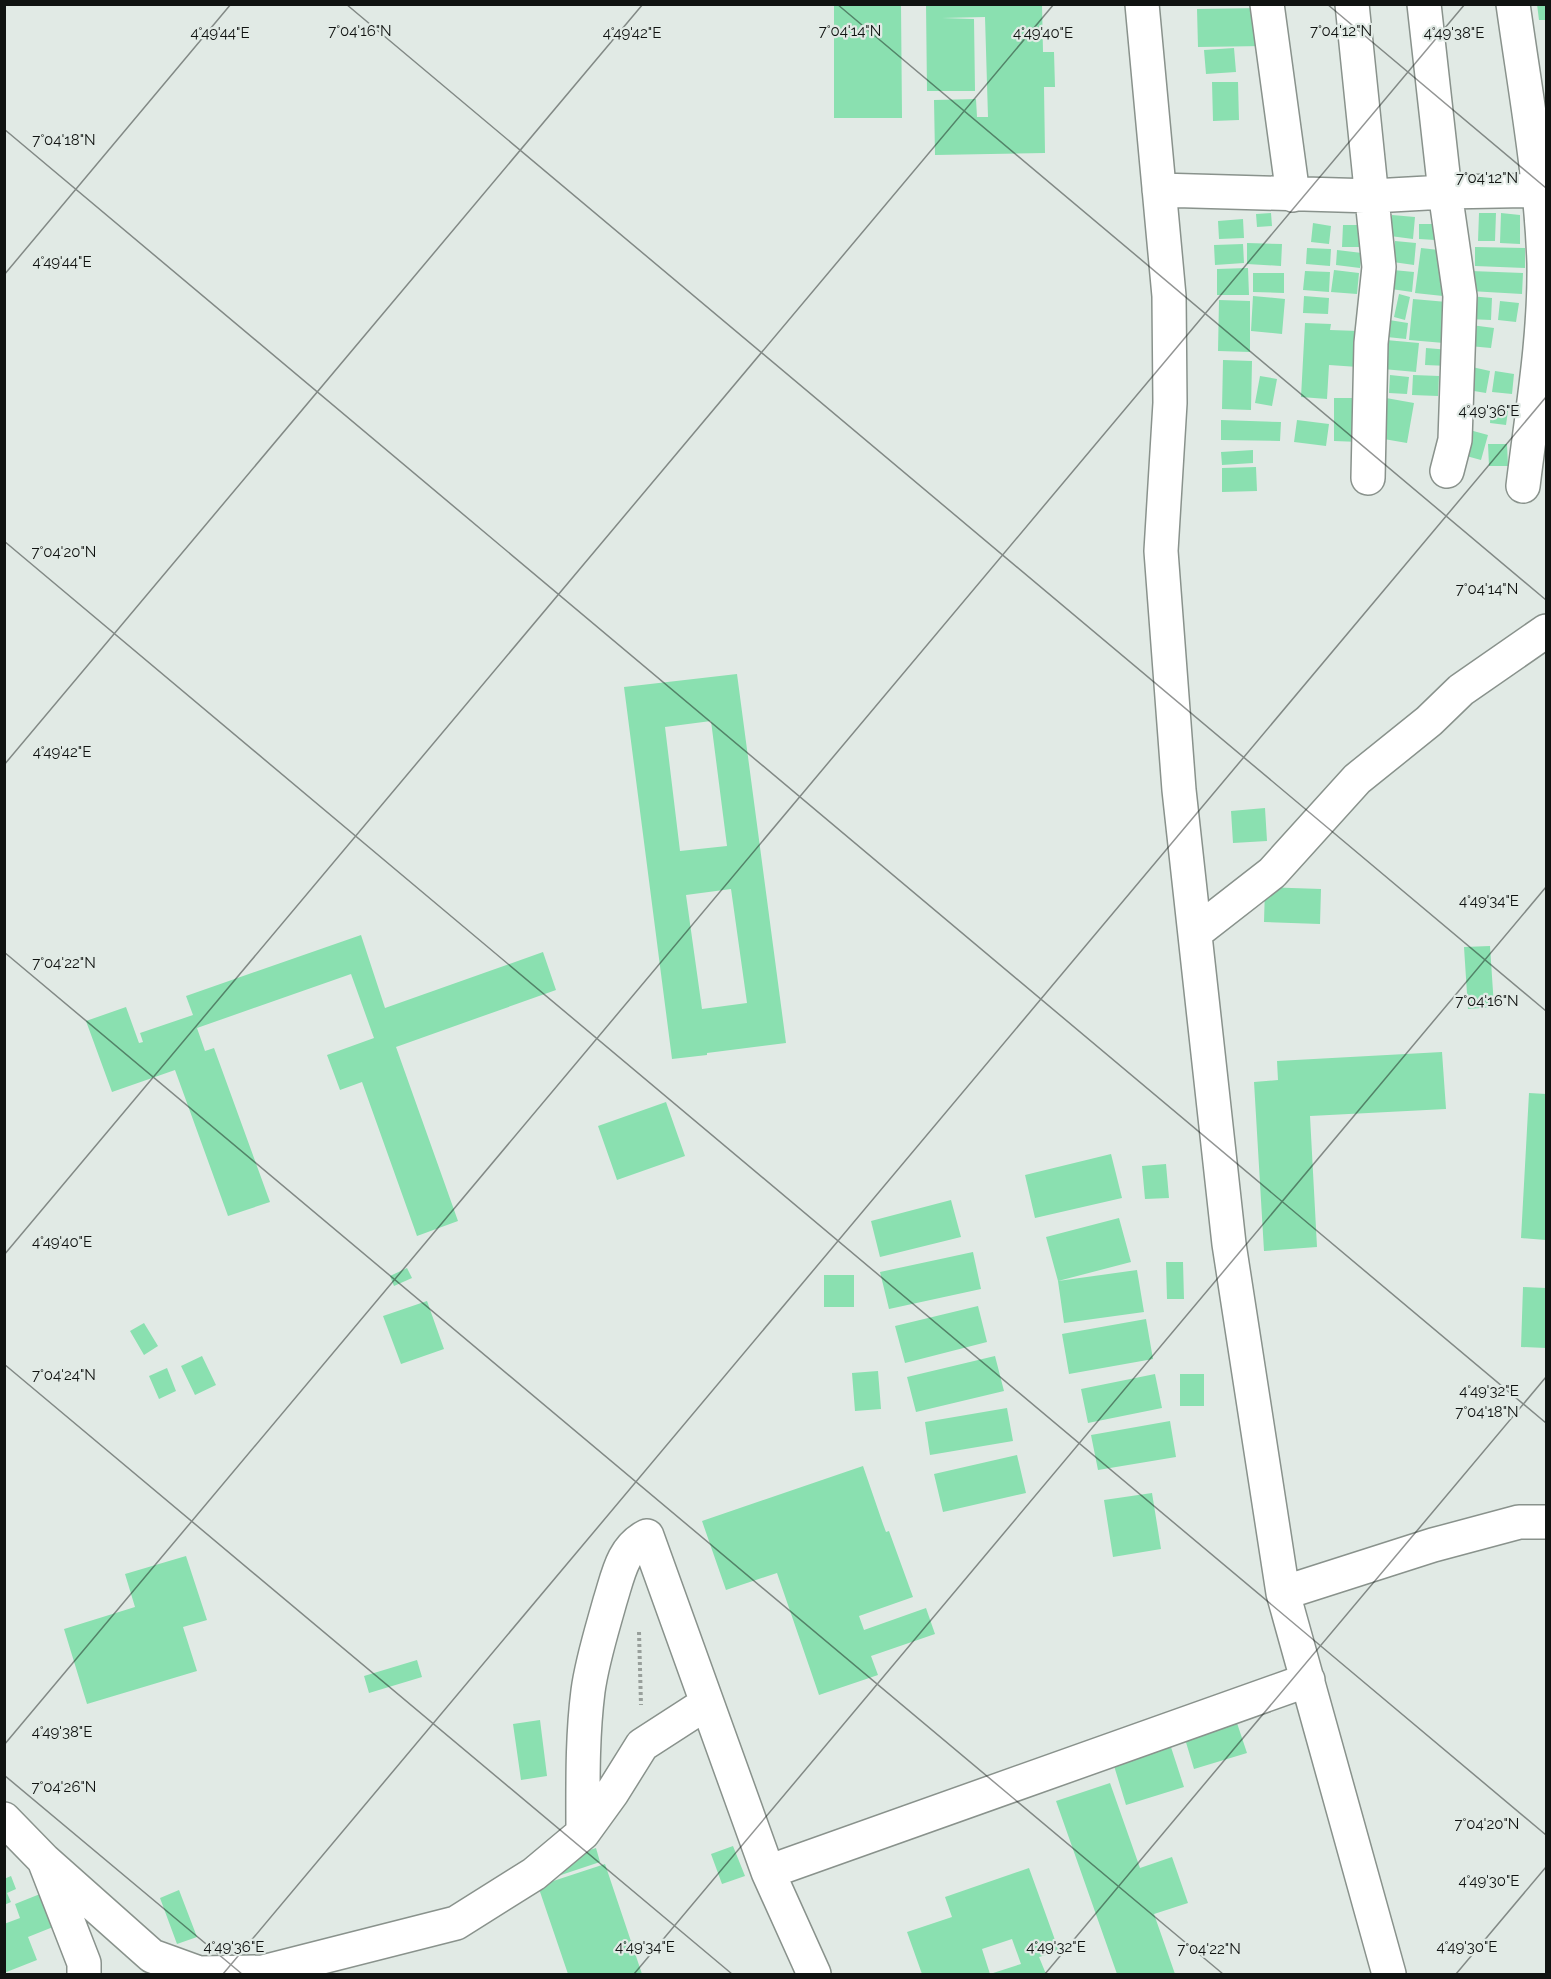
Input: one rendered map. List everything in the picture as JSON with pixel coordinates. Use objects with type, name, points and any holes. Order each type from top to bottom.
[{"type":"street","points":[[1142,4],[1169,296],[1170,391],[1161,551],[1179,790],[1229,1244],[1283,1593],[1389,1974]]},
{"type":"street","points":[[1267,4],[1293,195]]},
{"type":"street","points":[[1352,4],[1379,267],[1371,343],[1368,478]]},
{"type":"street","points":[[1424,4],[1445,192],[1460,296],[1455,440],[1447,471]]},
{"type":"street","points":[[1513,4],[1543,190],[1544,265],[1540,349],[1523,486]]},
{"type":"street","points":[[1159,190],[1372,196],[1543,190]]},
{"type":"street","points":[[1195,933],[1272,873],[1357,779],[1429,721],[1461,690],[1546,631]]},
{"type":"street","points":[[1283,1593],[1433,1545],[1519,1522],[1546,1522]]},
{"type":"street","points":[[583,1833],[585,1736],[589,1689],[602,1628],[627,1552],[636,1541],[647,1536],[768,1872],[814,1974]]},
{"type":"street","points":[[768,1872],[1308,1680]]},
{"type":"street","points":[[4,1819],[44,1860],[152,1956],[199,1973],[262,1972],[456,1923],[534,1874],[583,1833],[612,1793],[642,1745],[706,1703]]},
{"type":"street","points":[[44,1860],[84,1963],[84,1974]]},
{"type":"path","points":[[639,1625],[642,1745]]},
{"type":"building","points":[[834,4],[901,4],[902,118],[834,118]]},
{"type":"building","points":[[926,4],[1042,4],[1043,52],[1054,52],[1055,87],[1044,87],[1045,153],[935,155],[934,100],[976,99],[977,117],[988,117],[985,17],[942,18],[974,19],[975,91],[927,91]]},
{"type":"building","points":[[1537,4],[1546,4],[1546,20],[1539,20]]},
{"type":"building","points":[[1263,8],[1264,46],[1198,47],[1197,9]]},
{"type":"building","points":[[1234,48],[1236,72],[1206,74],[1204,50]]},
{"type":"building","points":[[1212,82],[1238,82],[1239,120],[1213,121]]},
{"type":"building","points":[[1271,213],[1272,226],[1257,227],[1256,214]]},
{"type":"building","points":[[1479,213],[1496,213],[1495,241],[1478,241]]},
{"type":"building","points":[[1501,213],[1520,215],[1520,244],[1500,243]]},
{"type":"building","points":[[1392,215],[1415,217],[1413,239],[1390,236]]},
{"type":"building","points":[[1243,219],[1244,238],[1219,239],[1218,221]]},
{"type":"building","points":[[1313,223],[1331,226],[1329,244],[1311,242]]},
{"type":"building","points":[[1419,224],[1435,224],[1435,240],[1419,239]]},
{"type":"building","points":[[1343,225],[1361,225],[1361,247],[1342,247]]},
{"type":"building","points":[[1395,241],[1416,243],[1414,265],[1393,262]]},
{"type":"building","points":[[1247,243],[1282,244],[1281,266],[1247,264]]},
{"type":"building","points":[[1243,244],[1244,263],[1215,265],[1214,245]]},
{"type":"building","points":[[1475,247],[1525,248],[1525,268],[1475,266]]},
{"type":"building","points":[[1307,248],[1331,249],[1330,266],[1306,264]]},
{"type":"building","points":[[1421,248],[1448,251],[1443,296],[1415,293]]},
{"type":"building","points":[[1337,250],[1362,253],[1360,268],[1336,265]]},
{"type":"building","points":[[1248,268],[1249,295],[1217,295],[1217,269]]},
{"type":"building","points":[[1334,270],[1359,273],[1357,294],[1331,292]]},
{"type":"building","points":[[1393,270],[1414,272],[1412,292],[1391,289]]},
{"type":"building","points":[[1305,271],[1330,272],[1329,292],[1303,290]]},
{"type":"building","points":[[1471,271],[1523,273],[1522,294],[1470,291]]},
{"type":"building","points":[[1253,273],[1284,273],[1284,293],[1253,292]]},
{"type":"building","points":[[1399,294],[1410,297],[1405,320],[1394,317]]},
{"type":"building","points":[[1253,296],[1285,299],[1282,334],[1251,331]]},
{"type":"building","points":[[1304,296],[1329,298],[1328,314],[1303,313]]},
{"type":"building","points":[[1469,296],[1492,298],[1491,320],[1468,319]]},
{"type":"building","points":[[1413,299],[1447,302],[1444,343],[1409,340]]},
{"type":"building","points":[[1219,300],[1250,301],[1250,352],[1218,351]]},
{"type":"building","points":[[1500,301],[1519,303],[1516,322],[1498,320]]},
{"type":"building","points":[[1389,320],[1408,323],[1406,339],[1387,337]]},
{"type":"building","points":[[1305,323],[1331,324],[1330,330],[1359,331],[1358,367],[1329,365],[1327,399],[1301,397]]},
{"type":"building","points":[[1471,325],[1494,328],[1491,348],[1469,346]]},
{"type":"building","points":[[1386,340],[1419,343],[1416,372],[1383,369]]},
{"type":"building","points":[[1426,348],[1450,350],[1449,366],[1425,365]]},
{"type":"building","points":[[1223,360],[1252,361],[1251,410],[1222,409]]},
{"type":"building","points":[[1472,367],[1490,371],[1486,393],[1468,390]]},
{"type":"building","points":[[1495,371],[1514,374],[1512,394],[1492,392]]},
{"type":"building","points":[[1390,375],[1409,377],[1407,394],[1389,393]]},
{"type":"building","points":[[1413,375],[1439,376],[1438,396],[1412,395]]},
{"type":"building","points":[[1260,376],[1277,379],[1272,406],[1255,403]]},
{"type":"building","points":[[1334,398],[1360,398],[1360,442],[1334,441]]},
{"type":"building","points":[[1386,398],[1414,403],[1407,443],[1378,438]]},
{"type":"building","points":[[1491,409],[1508,411],[1506,425],[1490,423]]},
{"type":"building","points":[[1221,420],[1281,422],[1280,441],[1221,440]]},
{"type":"building","points":[[1297,420],[1329,424],[1326,446],[1294,442]]},
{"type":"building","points":[[1466,429],[1488,435],[1481,460],[1459,454]]},
{"type":"building","points":[[1488,444],[1507,444],[1508,466],[1489,466]]},
{"type":"building","points":[[1253,450],[1253,463],[1222,465],[1221,452]]},
{"type":"building","points":[[1256,467],[1257,491],[1222,492],[1222,468]]},
{"type":"building","points":[[737,674],[786,1043],[672,1059],[624,687]],"holes":[[[711,721],[727,846],[680,851],[665,727]],[[731,889],[747,1003],[702,1009],[686,895]]]},
{"type":"building","points":[[1265,808],[1267,841],[1233,843],[1231,811]]},
{"type":"building","points":[[1265,887],[1321,889],[1320,924],[1264,922]]},
{"type":"building","points":[[361,935],[385,1008],[543,952],[556,990],[396,1047],[458,1221],[417,1236],[362,1082],[340,1090],[327,1055],[374,1038],[351,974],[197,1028],[205,1051],[214,1048],[270,1202],[228,1216],[175,1070],[112,1092],[86,1021],[126,1007],[139,1043],[143,1042],[140,1033],[193,1015],[186,996]]},
{"type":"building","points":[[1490,946],[1494,1007],[1468,1009],[1464,947]]},
{"type":"building","points":[[1442,1052],[1446,1109],[1310,1116],[1317,1247],[1264,1251],[1254,1082],[1278,1080],[1277,1061]]},
{"type":"building","points":[[1529,1093],[1546,1094],[1546,1240],[1521,1238]]},
{"type":"building","points":[[666,1102],[685,1156],[617,1180],[598,1126]]},
{"type":"building","points":[[1111,1154],[1122,1198],[1035,1218],[1025,1175]]},
{"type":"building","points":[[1166,1164],[1169,1198],[1145,1199],[1142,1166]]},
{"type":"building","points":[[951,1200],[961,1237],[880,1257],[871,1221]]},
{"type":"building","points":[[1119,1218],[1131,1262],[1058,1281],[1046,1237]]},
{"type":"building","points":[[973,1252],[981,1289],[889,1309],[880,1272]]},
{"type":"building","points":[[1166,1262],[1183,1262],[1184,1299],[1167,1299]]},
{"type":"building","points":[[407,1268],[412,1278],[394,1286],[390,1276]]},
{"type":"building","points":[[1137,1270],[1144,1312],[1064,1323],[1058,1281]]},
{"type":"building","points":[[824,1275],[854,1275],[854,1307],[824,1307]]},
{"type":"building","points":[[1523,1287],[1546,1288],[1546,1348],[1521,1347]]},
{"type":"building","points":[[427,1301],[444,1349],[401,1364],[383,1316]]},
{"type":"building","points":[[978,1306],[987,1342],[905,1363],[895,1326]]},
{"type":"building","points":[[1146,1319],[1153,1359],[1069,1374],[1062,1334]]},
{"type":"building","points":[[144,1323],[158,1346],[144,1355],[130,1331]]},
{"type":"building","points":[[202,1356],[216,1385],[195,1395],[181,1366]]},
{"type":"building","points":[[995,1356],[1004,1391],[916,1412],[907,1377]]},
{"type":"building","points":[[167,1368],[176,1391],[159,1399],[149,1376]]},
{"type":"building","points":[[878,1371],[881,1409],[855,1411],[852,1373]]},
{"type":"building","points":[[1155,1374],[1162,1408],[1088,1423],[1081,1389]]},
{"type":"building","points":[[1180,1374],[1204,1374],[1204,1406],[1180,1406]]},
{"type":"building","points":[[1007,1408],[1013,1441],[930,1455],[925,1422]]},
{"type":"building","points":[[1170,1421],[1176,1457],[1098,1470],[1091,1435]]},
{"type":"building","points":[[1017,1455],[1026,1493],[943,1512],[934,1474]]},
{"type":"building","points":[[863,1466],[886,1532],[889,1531],[913,1597],[859,1616],[864,1630],[926,1608],[935,1634],[871,1656],[878,1675],[819,1695],[777,1573],[726,1590],[702,1521]]},
{"type":"building","points":[[1152,1493],[1161,1549],[1113,1557],[1104,1500]]},
{"type":"building","points":[[186,1556],[207,1620],[183,1627],[197,1671],[87,1704],[64,1629],[135,1607],[125,1574]]},
{"type":"building","points":[[417,1660],[422,1677],[369,1693],[364,1676]]},
{"type":"building","points":[[540,1720],[547,1776],[521,1780],[513,1724]]},
{"type":"building","points":[[1237,1723],[1247,1753],[1194,1769],[1185,1739]]},
{"type":"building","points":[[1168,1738],[1184,1787],[1126,1805],[1111,1756]]},
{"type":"building","points":[[1110,1783],[1140,1868],[1172,1857],[1188,1903],[1154,1914],[1175,1974],[1117,1974],[1056,1801]]},
{"type":"building","points":[[733,1846],[745,1876],[722,1884],[711,1854]]},
{"type":"building","points":[[596,1848],[600,1862],[558,1876],[553,1862]]},
{"type":"building","points":[[605,1864],[642,1974],[568,1974],[538,1886]]},
{"type":"building","points":[[1029,1868],[1059,1951],[1039,1957],[1046,1974],[990,1974],[922,1974],[907,1932],[952,1917],[945,1897]],"holes":[[[1012,1939],[1021,1964],[990,1974],[982,1949]]]},
{"type":"building","points":[[11,1876],[16,1889],[7,1893],[11,1902],[4,1905],[4,1879]]},
{"type":"building","points":[[179,1890],[197,1937],[177,1944],[160,1898]]},
{"type":"building","points":[[40,1894],[53,1927],[28,1937],[37,1960],[4,1973],[4,1924],[20,1918],[15,1904]]}]
